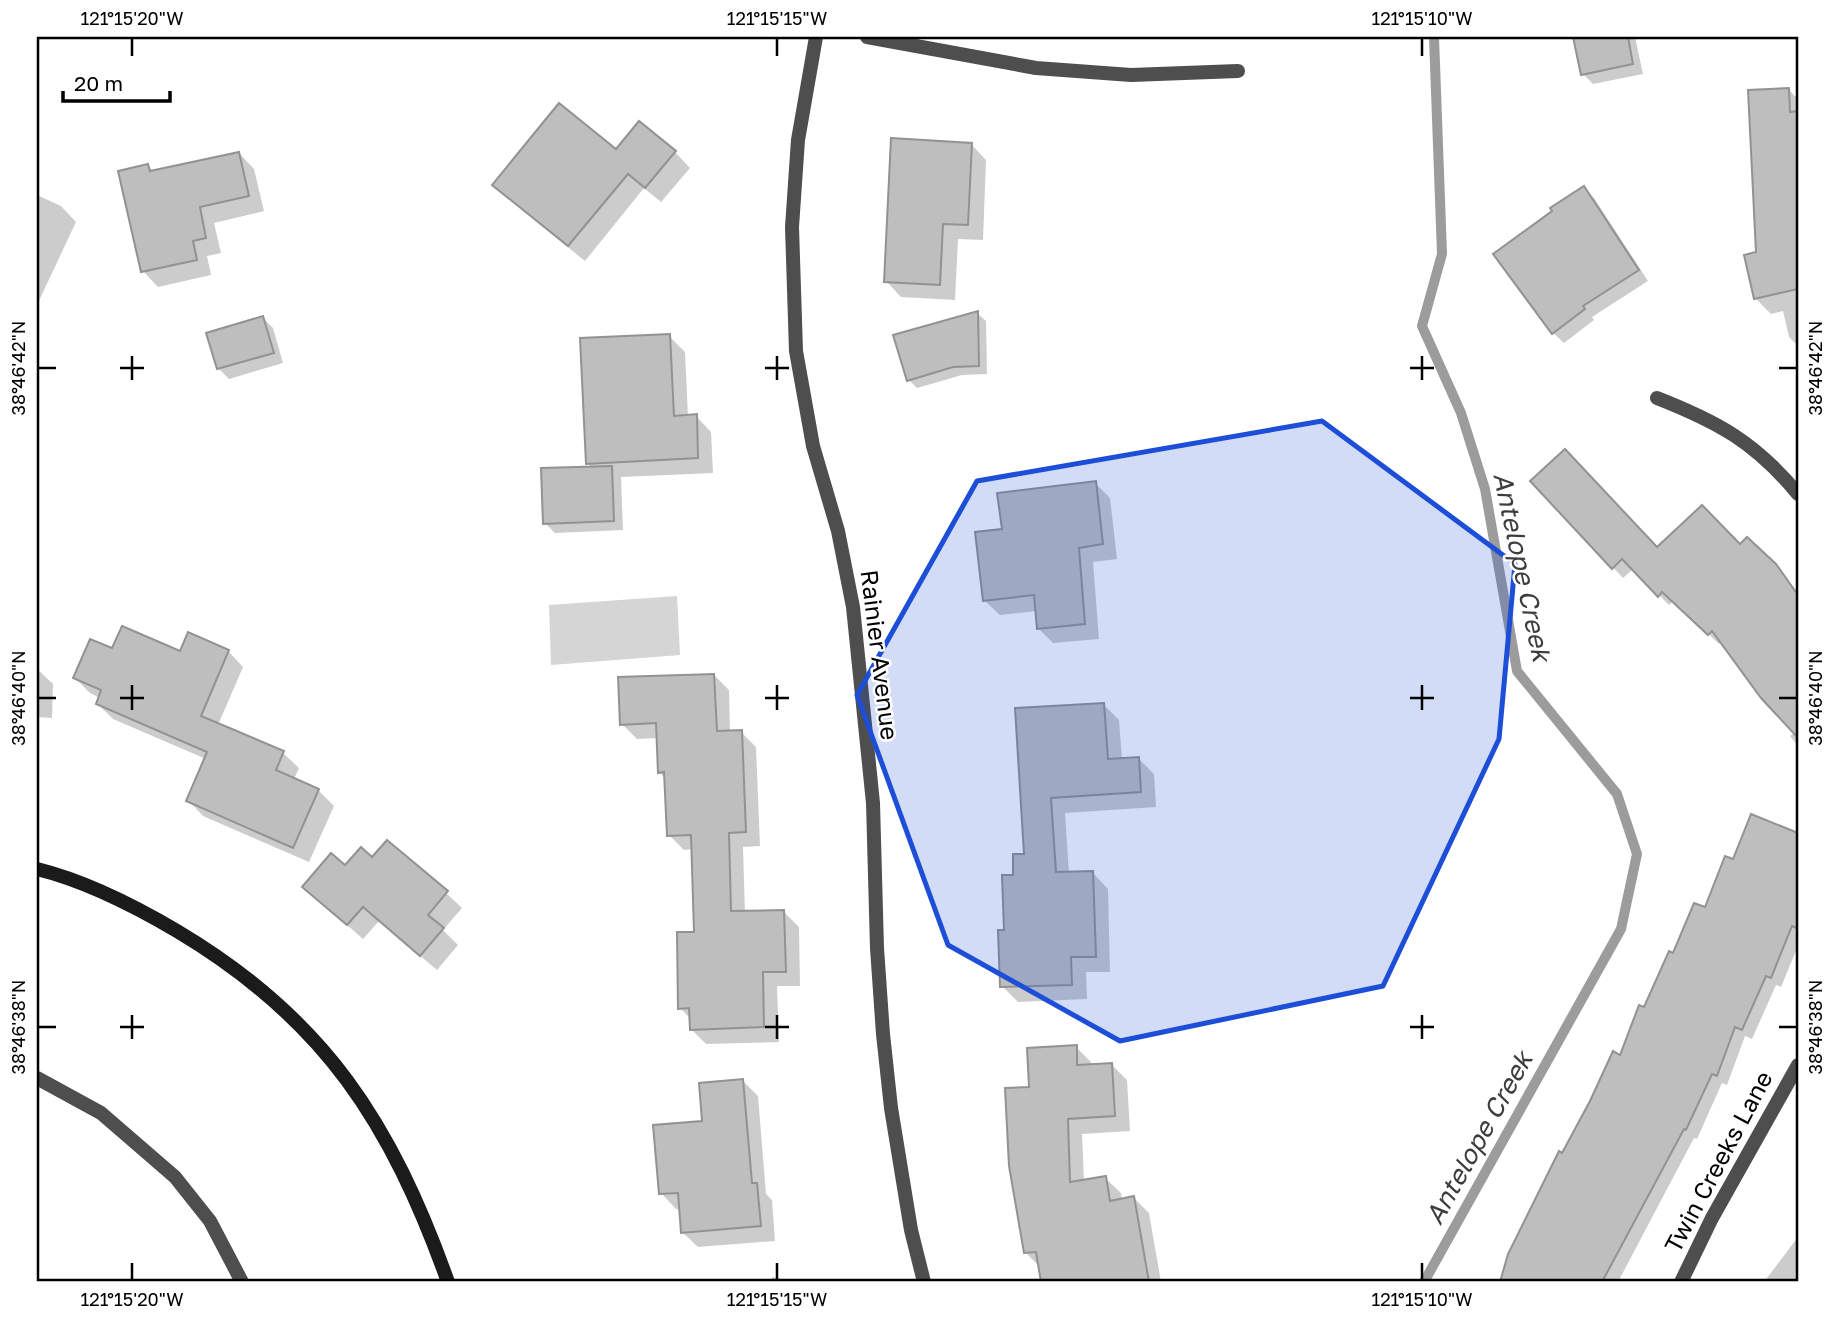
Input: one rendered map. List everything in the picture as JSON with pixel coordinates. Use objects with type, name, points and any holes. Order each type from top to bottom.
[{"type":"street","name":"Rainier Avenue","points":[[816,37],[798,140],[793,215],[792,297],[796,351],[813,446],[838,531],[853,607],[873,803],[877,948],[883,1034],[891,1108],[924,1282]]},
{"type":"street","points":[[867,37],[1036,68],[1131,75],[1238,71]]},
{"type":"street","points":[[1657,398],[1702,416],[1742,439],[1777,468],[1798,494]]},
{"type":"street","points":[[37,869],[106,893],[160,920],[216,954],[287,1012],[326,1051],[361,1097],[385,1138],[416,1200],[448,1282]]},
{"type":"street","name":"Twin Creeks Lane","points":[[1681,1282],[1712,1218],[1798,1065]]},
{"type":"street","points":[[37,1078],[101,1113],[174,1177],[210,1221],[237,1281]]},
{"type":"highlighted area","points":[[1322,421],[1515,564],[1499,739],[1383,986],[1120,1041],[948,945],[857,695],[977,481]]},
{"type":"shaded area","points":[[677,596],[680,655],[551,665],[549,605]]},
{"type":"building","points":[[1573,37],[1628,37],[1633,64],[1581,75]]},
{"type":"building","points":[[1789,88],[1790,112],[1798,111],[1798,289],[1754,299],[1744,255],[1756,252],[1748,90]]},
{"type":"building","points":[[559,103],[616,149],[639,121],[676,151],[645,188],[628,174],[568,246],[492,185]]},
{"type":"building","points":[[891,138],[972,143],[968,225],[943,224],[940,285],[884,282]]},
{"type":"building","points":[[239,152],[249,196],[200,207],[206,238],[193,241],[197,260],[141,272],[118,171],[148,164],[150,171]]},
{"type":"building","points":[[1584,186],[1639,270],[1583,306],[1585,309],[1552,334],[1493,254],[1552,211],[1550,208]]},
{"type":"building","points":[[978,311],[979,366],[953,367],[907,381],[893,335]]},
{"type":"building","points":[[263,316],[274,353],[217,369],[206,333]]},
{"type":"building","points":[[670,334],[674,416],[697,414],[698,458],[586,464],[580,338]]},
{"type":"building","points":[[1565,449],[1657,547],[1702,505],[1740,544],[1747,537],[1776,564],[1798,595],[1798,738],[1761,698],[1712,631],[1708,635],[1662,592],[1658,597],[1622,559],[1612,569],[1530,481]]},
{"type":"building","points":[[612,466],[614,521],[543,524],[541,468]]},
{"type":"building","points":[[1096,481],[1103,544],[1079,548],[1085,624],[1037,629],[1034,595],[983,601],[975,532],[1002,529],[997,493]]},
{"type":"building","points":[[122,626],[180,651],[188,632],[229,650],[201,716],[284,751],[276,770],[319,789],[293,848],[186,801],[207,752],[96,704],[101,690],[73,678],[90,639],[112,648]]},
{"type":"building","points":[[714,674],[717,731],[742,730],[746,832],[729,833],[731,911],[784,910],[786,972],[763,972],[764,1027],[690,1030],[689,1008],[678,1009],[677,932],[694,932],[691,835],[667,836],[664,772],[658,773],[656,723],[620,725],[618,677]]},
{"type":"building","points":[[1104,703],[1108,759],[1139,757],[1141,792],[1051,798],[1056,872],[1093,871],[1096,957],[1071,957],[1072,985],[1000,987],[998,930],[1004,930],[1002,875],[1013,875],[1013,854],[1024,854],[1015,708]]},
{"type":"building","points":[[1751,814],[1798,833],[1798,929],[1792,926],[1771,978],[1766,976],[1742,1030],[1735,1027],[1717,1076],[1712,1074],[1686,1130],[1684,1129],[1602,1282],[1500,1282],[1508,1254],[1559,1151],[1562,1153],[1613,1051],[1620,1055],[1639,1005],[1644,1007],[1669,951],[1673,953],[1694,903],[1705,907],[1725,856],[1733,859]]},
{"type":"building","points":[[387,840],[448,891],[428,915],[444,928],[420,956],[363,907],[347,925],[302,887],[331,853],[345,865],[361,847],[372,857]]},
{"type":"building","points":[[1077,1045],[1077,1065],[1112,1063],[1115,1116],[1068,1119],[1070,1182],[1106,1176],[1110,1201],[1134,1196],[1149,1282],[1041,1282],[1036,1252],[1024,1253],[1009,1166],[1005,1088],[1029,1087],[1027,1048]]},
{"type":"building","points":[[743,1079],[752,1183],[757,1183],[761,1226],[681,1233],[678,1193],[659,1194],[653,1125],[702,1121],[699,1083]]},
{"type":"waterway","name":"Antelope Creek","points":[[1424,1282],[1621,929],[1637,854],[1617,794],[1517,671],[1485,489],[1461,413],[1422,326],[1442,254],[1434,37]]}]
